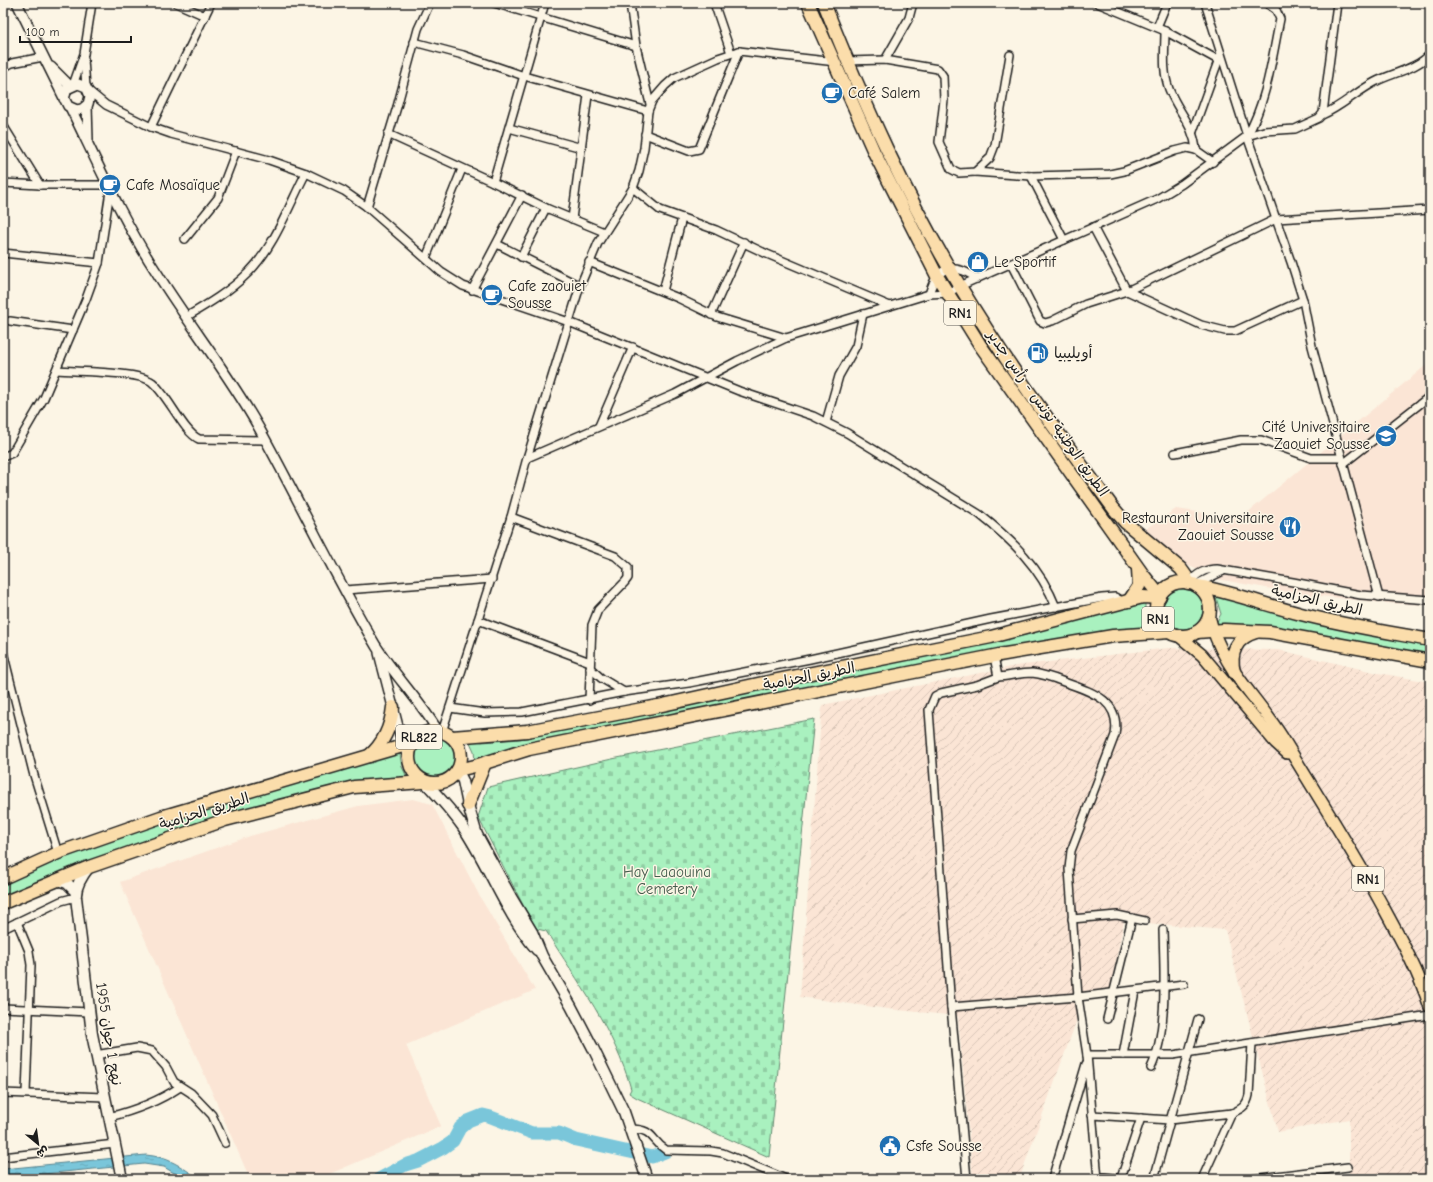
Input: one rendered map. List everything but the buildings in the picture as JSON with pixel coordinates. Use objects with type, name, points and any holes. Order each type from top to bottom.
[{"type":"highway","name":"الطريق الوطنية تونس - رأس جدير","points":[[808,3],[874,152],[937,276],[980,345],[1159,597]]},
{"type":"highway","name":"الطريق الوطنية تونس - رأس جدير","points":[[824,3],[847,61],[904,184],[960,286],[1048,420],[1114,509],[1126,523],[1181,569],[1192,584]]},
{"type":"highway","points":[[1126,602],[1139,586],[1138,568]]},
{"type":"highway","name":"RN1","points":[[1197,632],[1184,636],[1174,634],[1159,621],[1156,613],[1159,597],[1164,590],[1175,584],[1192,584],[1203,592],[1208,599],[1210,607],[1209,616]]},
{"type":"highway","name":"الطريق الحزامية","points":[[1192,584],[1334,622],[1430,640]]},
{"type":"highway","name":"الطريق الحزامية","points":[[3,878],[58,853],[161,817],[227,796],[295,779],[367,758],[409,744],[424,734],[527,730],[658,706],[777,680],[991,637],[1143,597],[1159,597]]},
{"type":"highway","points":[[1197,632],[1202,628],[1209,616]]},
{"type":"highway","points":[[1234,672],[1232,659],[1236,646],[1245,636],[1257,631]]},
{"type":"highway","points":[[1197,632],[1270,632],[1430,662]]},
{"type":"highway","name":"الطريق الحزامية","points":[[3,903],[89,867],[225,820],[354,787],[394,783],[445,782],[458,770],[529,749],[994,656],[1113,636],[1174,634]]},
{"type":"highway","points":[[367,758],[383,740],[392,718],[393,707]]},
{"type":"highway","name":"RL822","points":[[444,734],[457,743],[461,756],[458,770]]},
{"type":"highway","name":"RL822","points":[[409,744],[409,760],[414,772],[424,782]]},
{"type":"highway","points":[[468,805],[485,763]]},
{"type":"main road","name":"RN1","points":[[1209,616],[1212,631],[1222,653],[1234,672],[1281,736],[1293,758],[1326,807],[1367,877],[1428,992],[1430,1007]]},
{"type":"main road","name":"RN1","points":[[1174,634],[1202,655],[1275,742],[1293,758]]},
{"type":"main road","points":[[458,770],[463,781],[477,835],[532,932],[542,956],[571,1006],[632,1132],[647,1179]]},
{"type":"main road","points":[[424,782],[463,827],[503,902],[525,937],[542,956]]},
{"type":"main road","points":[[76,895],[81,876],[89,867]]},
{"type":"main road","points":[[57,880],[67,883],[76,895]]},
{"type":"main road","name":"نهج 1 جوان 1955","points":[[76,895],[95,1055],[121,1174]]},
{"type":"street","name":"RL822","points":[[17,3],[43,59],[64,99],[71,109],[109,188],[156,273],[231,382],[266,440],[344,590],[378,648],[444,734]]},
{"type":"street","points":[[64,99],[65,92],[71,85],[84,54],[92,3]]},
{"type":"street","points":[[176,3],[205,16]]},
{"type":"street","points":[[151,127],[211,3]]},
{"type":"street","points":[[367,206],[397,107],[414,42],[430,3]]},
{"type":"street","points":[[494,3],[636,46]]},
{"type":"street","points":[[493,182],[542,18],[545,3]]},
{"type":"street","points":[[444,734],[450,708],[492,579],[527,458],[580,286],[589,262],[604,232],[633,188],[639,171],[649,108],[636,46],[630,3]]},
{"type":"street","points":[[714,3],[731,53]]},
{"type":"street","points":[[885,60],[906,25],[913,3]]},
{"type":"street","points":[[1157,28],[1167,3]]},
{"type":"street","points":[[1206,3],[1220,56],[1302,300],[1342,461],[1379,597]]},
{"type":"street","points":[[1247,136],[1258,115],[1280,19],[1276,10],[1266,3]]},
{"type":"street","points":[[1322,116],[1337,3]]},
{"type":"street","points":[[1100,4],[1220,56]]},
{"type":"street","points":[[1165,31],[1164,72],[1170,90],[1183,116],[1193,131],[1196,150]]},
{"type":"street","points":[[414,42],[463,55],[524,76],[588,95],[649,108]]},
{"type":"street","points":[[649,108],[665,86],[674,78],[699,66],[739,51],[833,62],[885,60],[935,67],[940,71],[943,76],[944,100],[939,142],[951,169],[959,173],[975,172],[1031,176],[1110,174],[1124,171],[1175,151],[1187,148],[1196,150],[1213,162]]},
{"type":"street","points":[[645,134],[690,150],[699,149],[739,51]]},
{"type":"street","points":[[84,54],[88,89]]},
{"type":"street","points":[[527,458],[676,394],[706,377],[786,338],[929,294],[948,294],[960,286],[1157,199],[1182,184],[1247,136],[1264,131],[1295,129],[1335,110],[1375,82],[1416,64],[1430,54]]},
{"type":"street","points":[[975,172],[990,158],[995,145],[1010,55]]},
{"type":"street","points":[[1193,131],[1220,56]]},
{"type":"street","name":"RL822","points":[[43,59],[71,85]]},
{"type":"street","points":[[3,68],[12,64],[43,59]]},
{"type":"street","points":[[71,85],[82,85],[106,105],[151,127],[306,172],[344,191],[367,206],[454,281],[472,290],[569,322],[739,391],[791,407],[826,422],[902,466],[989,522],[1017,548],[1037,570],[1051,593],[1056,607]]},
{"type":"street","name":"RL822","points":[[88,89],[90,100],[87,105],[88,143]]},
{"type":"street","points":[[572,219],[588,95]]},
{"type":"street","points":[[71,109],[82,109],[87,105],[106,105]]},
{"type":"street","points":[[3,125],[40,185]]},
{"type":"street","points":[[509,128],[582,148]]},
{"type":"street","points":[[388,134],[522,195],[546,208],[604,232]]},
{"type":"street","points":[[185,240],[218,198],[236,151]]},
{"type":"street","points":[[426,258],[462,169]]},
{"type":"street","points":[[186,317],[220,296],[244,277],[256,264],[274,236],[306,172]]},
{"type":"street","points":[[1031,176],[1064,240]]},
{"type":"street","points":[[3,183],[109,188],[99,263],[73,330],[57,370],[26,430],[12,453],[3,458]]},
{"type":"street","points":[[633,188],[656,207],[744,242],[767,254],[890,306]]},
{"type":"street","points":[[472,290],[522,195]]},
{"type":"street","points":[[522,256],[546,208]]},
{"type":"street","points":[[1011,264],[1042,322],[1052,322],[1086,304],[1127,291],[1276,219],[1430,210]]},
{"type":"street","points":[[663,291],[682,218]]},
{"type":"street","points":[[1093,227],[1127,291],[1201,325],[1225,331],[1235,331],[1247,327],[1302,300]]},
{"type":"street","points":[[711,315],[744,242]]},
{"type":"street","points":[[497,244],[580,286]]},
{"type":"street","points":[[3,253],[99,263]]},
{"type":"street","points":[[589,262],[663,291],[711,315],[786,338]]},
{"type":"street","points":[[929,294],[937,276],[950,268],[957,268],[977,279]]},
{"type":"street","points":[[826,422],[839,376],[856,346],[863,314]]},
{"type":"street","points":[[10,321],[73,330]]},
{"type":"street","points":[[599,426],[633,347]]},
{"type":"street","points":[[57,370],[139,377],[146,379],[164,395],[190,432],[199,439],[266,440]]},
{"type":"street","points":[[1175,453],[1241,440],[1261,440],[1311,458],[1342,461],[1430,396]]},
{"type":"street","points":[[511,516],[615,556],[628,567],[628,578],[598,610],[594,617],[592,625],[589,700]]},
{"type":"street","points":[[1192,584],[1223,571],[1379,597],[1430,600]]},
{"type":"street","points":[[344,590],[492,579]]},
{"type":"street","points":[[450,708],[485,713],[506,713],[589,700],[624,692],[689,683],[810,659],[991,619],[1110,597],[1115,597],[1126,602]]},
{"type":"street","points":[[478,620],[590,665],[601,678],[624,692]]},
{"type":"street","name":"RL822","points":[[378,648],[393,707],[409,744]]},
{"type":"street","points":[[3,652],[33,772],[58,853]]},
{"type":"street","points":[[994,656],[998,677]]},
{"type":"street","points":[[967,1179],[951,1007],[929,705],[935,696],[941,693],[978,685],[998,677],[1032,673],[1044,675],[1095,694],[1105,701],[1114,712],[1117,723],[1115,735],[1071,851],[1069,869],[1078,997],[1087,1058],[1098,1178],[1104,1177],[1123,1179],[1141,1118]]},
{"type":"street","points":[[3,929],[76,895]]},
{"type":"street","points":[[1072,918],[1117,915],[1145,921]]},
{"type":"street","points":[[1107,1019],[1132,918]]},
{"type":"street","points":[[17,922],[29,951],[31,965],[26,1093]]},
{"type":"street","points":[[1151,1068],[1158,1055],[1165,988],[1163,930]]},
{"type":"street","points":[[951,1007],[1113,994],[1165,988],[1184,984]]},
{"type":"street","points":[[1123,1055],[1135,991]]},
{"type":"street","points":[[3,1008],[89,1012]]},
{"type":"street","points":[[1087,1058],[1190,1052],[1430,1015]]},
{"type":"street","points":[[1154,1179],[1198,1019]]},
{"type":"street","points":[[1092,1114],[1170,1120],[1232,1113],[1239,1110],[1248,1102],[1252,1043]]},
{"type":"street","points":[[95,1055],[137,1048],[148,1049],[155,1053],[166,1067],[174,1082],[191,1093],[212,1115],[225,1143]]},
{"type":"street","points":[[1052,1179],[1087,1058]]},
{"type":"street","points":[[109,1117],[122,1114],[162,1097],[180,1087]]},
{"type":"street","points":[[3,1093],[104,1097]]},
{"type":"street","points":[[1202,1179],[1232,1113]]},
{"type":"street","points":[[632,1132],[645,1130],[653,1135],[666,1150],[711,1151],[723,1153],[786,1179]]},
{"type":"street","points":[[3,1157],[115,1144]]},
{"type":"street","points":[[1252,1179],[1348,1166]]},
{"type":"shaded area","name":"Cité Universitaire Zaouiet Sousse","points":[[1430,362],[1430,605],[1385,603],[1293,593],[1217,579],[1168,556],[1142,531],[1176,509],[1241,518]]},
{"type":"shaded area","points":[[1169,648],[1279,650],[1378,673],[1430,682],[1430,1179],[1349,1179],[1349,1119],[1278,1132],[1225,930],[1124,921],[1110,990],[1075,995],[1076,1022],[1020,1177],[973,1179],[958,1016],[888,1009],[800,997],[822,705],[1015,666]]},
{"type":"shaded area","points":[[413,799],[432,804],[480,897],[535,990],[406,1045],[441,1126],[318,1179],[250,1179],[120,882],[250,836],[358,806]]},
{"type":"green space","points":[[1187,589],[1194,592],[1200,598],[1203,609],[1202,617],[1194,626],[1187,629],[1179,629],[1172,626],[1164,617],[1163,605],[1166,598],[1175,590]]},
{"type":"green space","points":[[1214,591],[1430,646],[1430,656],[1254,625],[1215,625],[1221,614]]},
{"type":"green space","points":[[1145,601],[1145,619],[1153,629],[475,762],[474,751],[469,740],[482,742],[520,739],[1030,634],[1075,618]]},
{"type":"green space","name":"Hay Laaouina Cemetery","points":[[814,719],[769,1157],[637,1098],[629,1093],[631,1089],[624,1068],[606,1027],[546,931],[537,929],[524,907],[478,817],[488,787],[612,759]]},
{"type":"green space","points":[[435,738],[450,744],[456,759],[450,774],[435,780],[420,774],[414,759],[420,744]]},
{"type":"green space","points":[[399,749],[402,767],[407,777],[374,779],[342,784],[208,820],[139,843],[3,897],[3,882],[131,830]]},
{"type":"water","points":[[146,1155],[168,1160],[199,1179],[184,1179],[164,1167],[144,1164],[3,1178],[3,1169]]},
{"type":"waterway","points":[[379,1179],[405,1165],[418,1161],[443,1148],[453,1141],[460,1128],[468,1121],[483,1115],[532,1133],[559,1133],[576,1140],[652,1157],[665,1152]]},
{"type":"place","name":"Café Salem","points":[[832,93]]},
{"type":"place","name":"Cafe Mosaïque","points":[[110,185]]},
{"type":"place","name":"Le Sportif","points":[[978,262]]},
{"type":"place","name":"Cafe zaouiet Sousse","points":[[492,295]]},
{"type":"place","name":"أويليبيا","points":[[1038,353]]},
{"type":"place","name":"Cité Universitaire Zaouiet Sousse","points":[[1386,436]]},
{"type":"place","name":"Restaurant Universitaire Zaouiet Sousse","points":[[1290,527]]},
{"type":"place","name":"Csfe Sousse","points":[[890,1146]]}]
